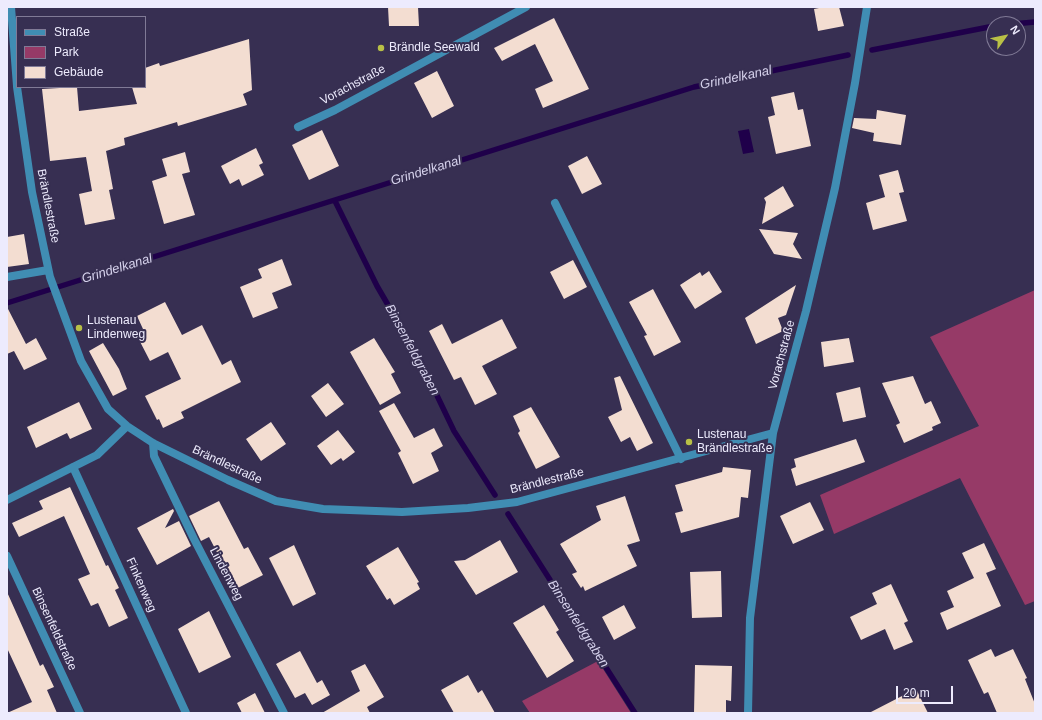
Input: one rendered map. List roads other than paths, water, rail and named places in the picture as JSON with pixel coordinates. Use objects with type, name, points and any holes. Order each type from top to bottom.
[{"type":"street","name":"Brändlestraße","points":[[11,7],[11,67],[16,83]]},
{"type":"street","name":"Vorachstraße","points":[[298,127],[335,110],[526,7]]},
{"type":"street","name":"Vorachstraße","points":[[748,713],[750,618],[773,433],[806,311],[835,188],[855,84],[867,7]]},
{"type":"street","name":"Brändlestraße","points":[[17,88],[32,192],[49,274],[59,304],[85,368],[108,409],[127,426],[153,443],[276,501],[323,508],[402,512],[468,508],[517,502],[773,433]]},
{"type":"street","points":[[555,203],[681,459]]},
{"type":"street","points":[[7,277],[49,274]]},
{"type":"street","points":[[7,500],[96,455],[127,426]]},
{"type":"street","name":"Lindenweg","points":[[153,443],[154,456],[194,539],[284,713]]},
{"type":"street","name":"Finkenweg","points":[[73,467],[186,713]]},
{"type":"street","name":"Binsenfeldstraße","points":[[7,556],[80,713]]},
{"type":"waterway","name":"Grindelkanal","points":[[1026,23],[1035,22]]},
{"type":"waterway","name":"Grindelkanal","points":[[872,50],[986,28]]},
{"type":"waterway","name":"Grindelkanal","points":[[7,303],[694,87],[848,55]]},
{"type":"waterway","name":"Binsenfeldgraben","points":[[335,201],[377,286],[420,360],[454,431],[495,495]]},
{"type":"waterway","name":"Binsenfeldgraben","points":[[508,514],[635,713]]},
{"type":"place","name":"Brändle Seewald","points":[[381,48]]},
{"type":"place","name":"Lustenau Lindenweg","points":[[79,328]]},
{"type":"place","name":"Lustenau Brändlestraße","points":[[689,442]]}]
